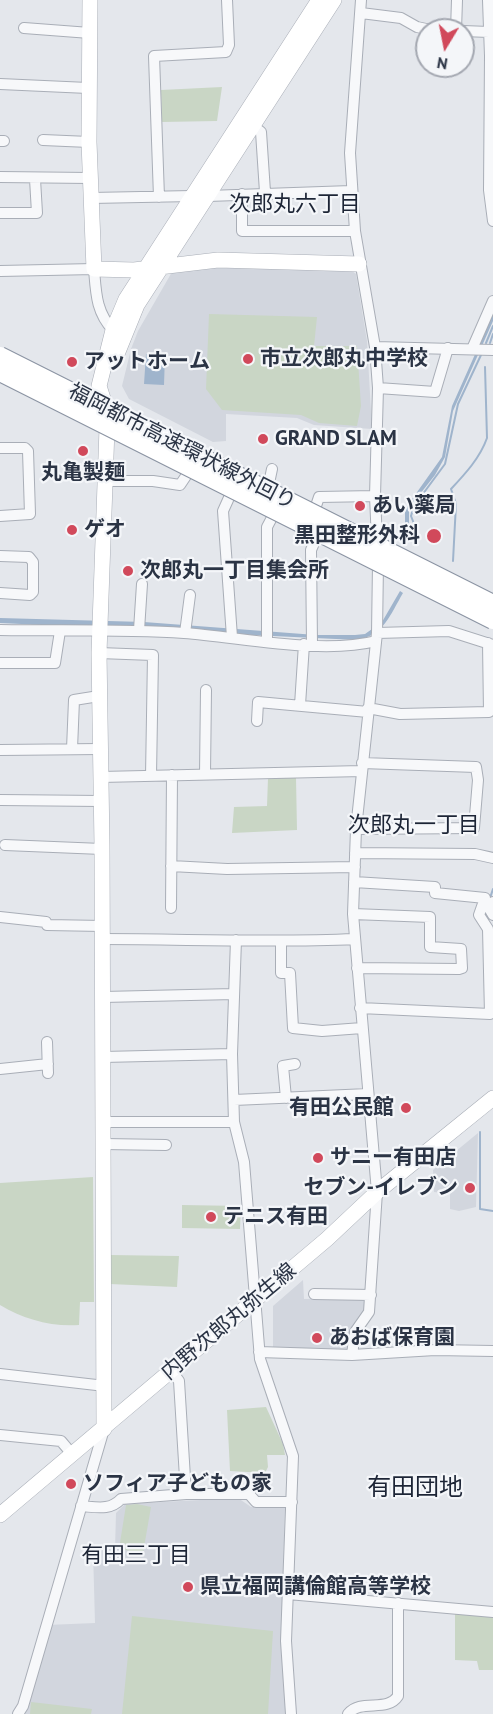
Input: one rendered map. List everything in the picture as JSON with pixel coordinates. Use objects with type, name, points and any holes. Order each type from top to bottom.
[{"type":"highway","name":"福岡都市高速環状線外回り","points":[[0,356],[493,604]]},
{"type":"highway","points":[[0,372],[493,620]]},
{"type":"street","points":[[90,0],[88,88],[94,269],[97,306],[101,316],[113,330]]},
{"type":"street","points":[[159,197],[154,56],[226,52],[229,45],[227,0]]},
{"type":"street","points":[[105,405],[99,386],[113,330],[126,299],[319,0]]},
{"type":"street","points":[[18,1714],[23,1706],[104,1429],[103,933],[99,632],[105,481],[105,405],[122,336],[136,305],[334,0]]},
{"type":"street","points":[[352,1355],[355,1332],[369,1312],[374,1268],[377,1192],[353,914],[362,767],[376,637],[375,496],[378,388],[375,347],[355,231],[350,153],[361,0]]},
{"type":"street","points":[[456,18],[457,0]]},
{"type":"street","points":[[488,0],[492,56],[492,214]]},
{"type":"street","points":[[361,13],[401,18],[415,26]]},
{"type":"street","points":[[24,28],[90,33]]},
{"type":"street","points":[[475,31],[489,32]]},
{"type":"street","points":[[0,84],[88,88]]},
{"type":"street","points":[[252,125],[261,132],[265,192]]},
{"type":"street","points":[[43,140],[89,142]]},
{"type":"street","points":[[0,177],[90,178]]},
{"type":"street","points":[[0,213],[37,213],[35,178]]},
{"type":"street","points":[[208,196],[265,192],[351,191]]},
{"type":"street","points":[[242,194],[242,231],[355,231]]},
{"type":"street","points":[[91,198],[192,196]]},
{"type":"street","points":[[0,271],[146,268],[218,260],[359,264]]},
{"type":"street","points":[[472,349],[493,301]]},
{"type":"street","points":[[375,347],[493,348]]},
{"type":"street","points":[[378,388],[435,392],[448,348]]},
{"type":"street","points":[[0,448],[25,448],[28,451],[30,514],[0,516]]},
{"type":"street","points":[[268,488],[272,469]]},
{"type":"street","points":[[105,481],[153,481],[180,485],[190,470]]},
{"type":"street","points":[[232,491],[223,511],[232,637]]},
{"type":"street","points":[[314,512],[319,497],[375,496]]},
{"type":"street","points":[[267,641],[267,527],[275,512]]},
{"type":"street","points":[[300,705],[310,640],[311,550],[318,534]]},
{"type":"street","points":[[0,556],[29,557],[33,562],[33,592],[30,595],[0,593]]},
{"type":"street","points":[[139,630],[142,584]]},
{"type":"street","points":[[185,633],[190,595]]},
{"type":"street","points":[[0,630],[99,632],[139,630],[267,641],[449,632],[490,644],[489,712],[400,714],[258,702],[257,721]]},
{"type":"street","points":[[0,663],[55,663],[60,631]]},
{"type":"street","points":[[99,653],[153,655],[151,776]]},
{"type":"street","points":[[205,774],[206,690]]},
{"type":"street","points":[[72,749],[74,700],[99,696]]},
{"type":"street","points":[[0,750],[100,749]]},
{"type":"street","points":[[101,777],[362,767],[476,766],[478,780],[474,828],[357,829]]},
{"type":"street","points":[[171,908],[172,775]]},
{"type":"street","points":[[0,800],[101,801]]},
{"type":"street","points":[[5,844],[102,849]]},
{"type":"street","points":[[355,853],[475,854],[493,858]]},
{"type":"street","points":[[171,866],[227,869],[355,867]]},
{"type":"street","points":[[354,882],[435,887],[435,892],[486,898],[479,915],[488,929],[490,1014],[360,1008]]},
{"type":"street","points":[[493,902],[490,910],[493,915]]},
{"type":"street","points":[[353,914],[430,917],[430,947],[461,949],[462,968],[459,969],[357,968]]},
{"type":"street","points":[[0,917],[46,922],[47,925],[103,933],[280,942],[355,939]]},
{"type":"street","points":[[236,940],[232,1054],[234,1122],[244,1162],[260,1352],[269,1392],[293,1456],[286,1641],[291,1714]]},
{"type":"street","points":[[280,942],[281,973],[290,973],[293,1028],[322,1031],[362,1028]]},
{"type":"street","points":[[103,997],[234,994]]},
{"type":"street","points":[[0,1069],[48,1068],[47,1042]]},
{"type":"street","points":[[103,1057],[232,1054]]},
{"type":"street","points":[[286,1098],[283,1066],[295,1064]]},
{"type":"street","points":[[234,1100],[368,1094]]},
{"type":"street","name":"内野次郎丸弥生線","points":[[0,1515],[256,1299],[377,1192],[493,1098]]},
{"type":"street","points":[[104,1122],[234,1122]]},
{"type":"street","points":[[104,1144],[166,1145]]},
{"type":"street","points":[[314,1294],[371,1295]]},
{"type":"street","points":[[260,1352],[352,1355],[435,1350],[493,1351]]},
{"type":"street","points":[[171,1370],[179,1381],[186,1494]]},
{"type":"street","points":[[0,1374],[105,1386]]},
{"type":"street","points":[[0,1435],[61,1441],[72,1454]]},
{"type":"street","points":[[81,1506],[105,1508],[115,1506],[121,1499],[186,1494],[249,1494],[256,1502],[292,1502]]},
{"type":"street","points":[[288,1594],[493,1612]]},
{"type":"street","points":[[348,1714],[357,1706],[389,1709],[398,1696],[398,1603]]},
{"type":"shaded area","name":"市立次郎丸中学校","points":[[222,266],[352,271],[356,274],[367,341],[372,429],[314,425],[297,418],[226,414],[226,441],[213,442],[129,399],[122,386],[131,349],[138,331],[172,272]]},
{"type":"shaded area","points":[[478,1133],[476,1207],[459,1211],[450,1209],[450,1194],[434,1192],[433,1170]]},
{"type":"shaded area","points":[[303,1280],[304,1299],[367,1298],[363,1314],[349,1334],[347,1351],[273,1348],[273,1306]]},
{"type":"shaded area","name":"県立福岡講倫館高等学校","points":[[238,1498],[251,1507],[285,1508],[281,1647],[287,1714],[23,1714],[47,1625],[95,1623],[93,1550],[115,1549],[116,1513],[125,1504]]},
{"type":"green space","points":[[222,87],[217,121],[162,122],[161,90]]},
{"type":"green space","points":[[209,314],[317,317],[314,346],[357,346],[361,406],[357,426],[319,423],[301,415],[222,410],[206,389]]},
{"type":"green space","points":[[268,778],[296,778],[297,830],[232,833],[234,807],[267,806]]},
{"type":"green space","points":[[93,1177],[94,1302],[80,1302],[79,1325],[58,1325],[38,1321],[0,1305],[0,1183]]},
{"type":"green space","name":"テニス有田","points":[[182,1205],[241,1206],[240,1229],[182,1228]]},
{"type":"green space","points":[[110,1255],[179,1256],[177,1287],[110,1284]]},
{"type":"green space","points":[[266,1407],[283,1444],[285,1455],[267,1455],[268,1467],[265,1473],[230,1471],[227,1410]]},
{"type":"green space","points":[[137,1504],[151,1507],[143,1553],[119,1549],[126,1505]]},
{"type":"green space","points":[[455,1610],[493,1614],[493,1670],[479,1670],[477,1661],[455,1660]]},
{"type":"green space","points":[[132,1616],[273,1631],[268,1714],[122,1714]]},
{"type":"green space","points":[[31,1702],[92,1709],[91,1714],[30,1714]]},
{"type":"water","points":[[493,314],[493,321],[453,411],[445,457],[435,475],[409,508],[409,540],[405,539],[405,509],[442,457],[452,406]]},
{"type":"water","points":[[146,354],[165,355],[164,385],[144,384]]},
{"type":"water","points":[[400,591],[403,593],[380,629],[374,634],[357,640],[0,623],[0,618],[144,622],[316,635],[355,635],[365,634],[382,622]]},
{"type":"waterway","points":[[486,343],[493,326]]},
{"type":"waterway","points":[[490,343],[493,334]]},
{"type":"waterway","points":[[418,543],[418,534],[411,516],[414,506],[445,464],[458,404],[481,355]]},
{"type":"waterway","points":[[453,561],[456,504],[451,489],[467,472],[487,438],[485,367]]},
{"type":"waterway","points":[[490,898],[493,889]]},
{"type":"waterway","points":[[480,1132],[480,1209],[493,1211]]},
{"type":"place","name":"市立次郎丸中学校","points":[[248,359]]},
{"type":"place","name":"アットホーム","points":[[72,362]]},
{"type":"place","name":"GRAND SLAM","points":[[263,439]]},
{"type":"place","name":"丸亀製麺","points":[[83,451]]},
{"type":"place","name":"あい薬局","points":[[360,506]]},
{"type":"place","name":"ゲオ","points":[[72,530]]},
{"type":"place","name":"黒田整形外科","points":[[434,536]]},
{"type":"place","name":"次郎丸一丁目集会所","points":[[128,571]]},
{"type":"place","name":"有田公民館","points":[[406,1108]]},
{"type":"place","name":"サニー有田店","points":[[318,1158]]},
{"type":"place","name":"セブン-イレブン","points":[[470,1188]]},
{"type":"place","name":"テニス有田","points":[[211,1217]]},
{"type":"place","name":"あおば保育園","points":[[317,1338]]},
{"type":"place","name":"ソフィア子どもの家","points":[[71,1484]]},
{"type":"place","name":"県立福岡講倫館高等学校","points":[[188,1587]]},
{"type":"district","name":"次郎丸六丁目","points":[[295,205]]},
{"type":"district","name":"次郎丸一丁目","points":[[414,826]]},
{"type":"district","name":"有田団地","points":[[415,1488]]},
{"type":"district","name":"有田三丁目","points":[[136,1556]]}]
